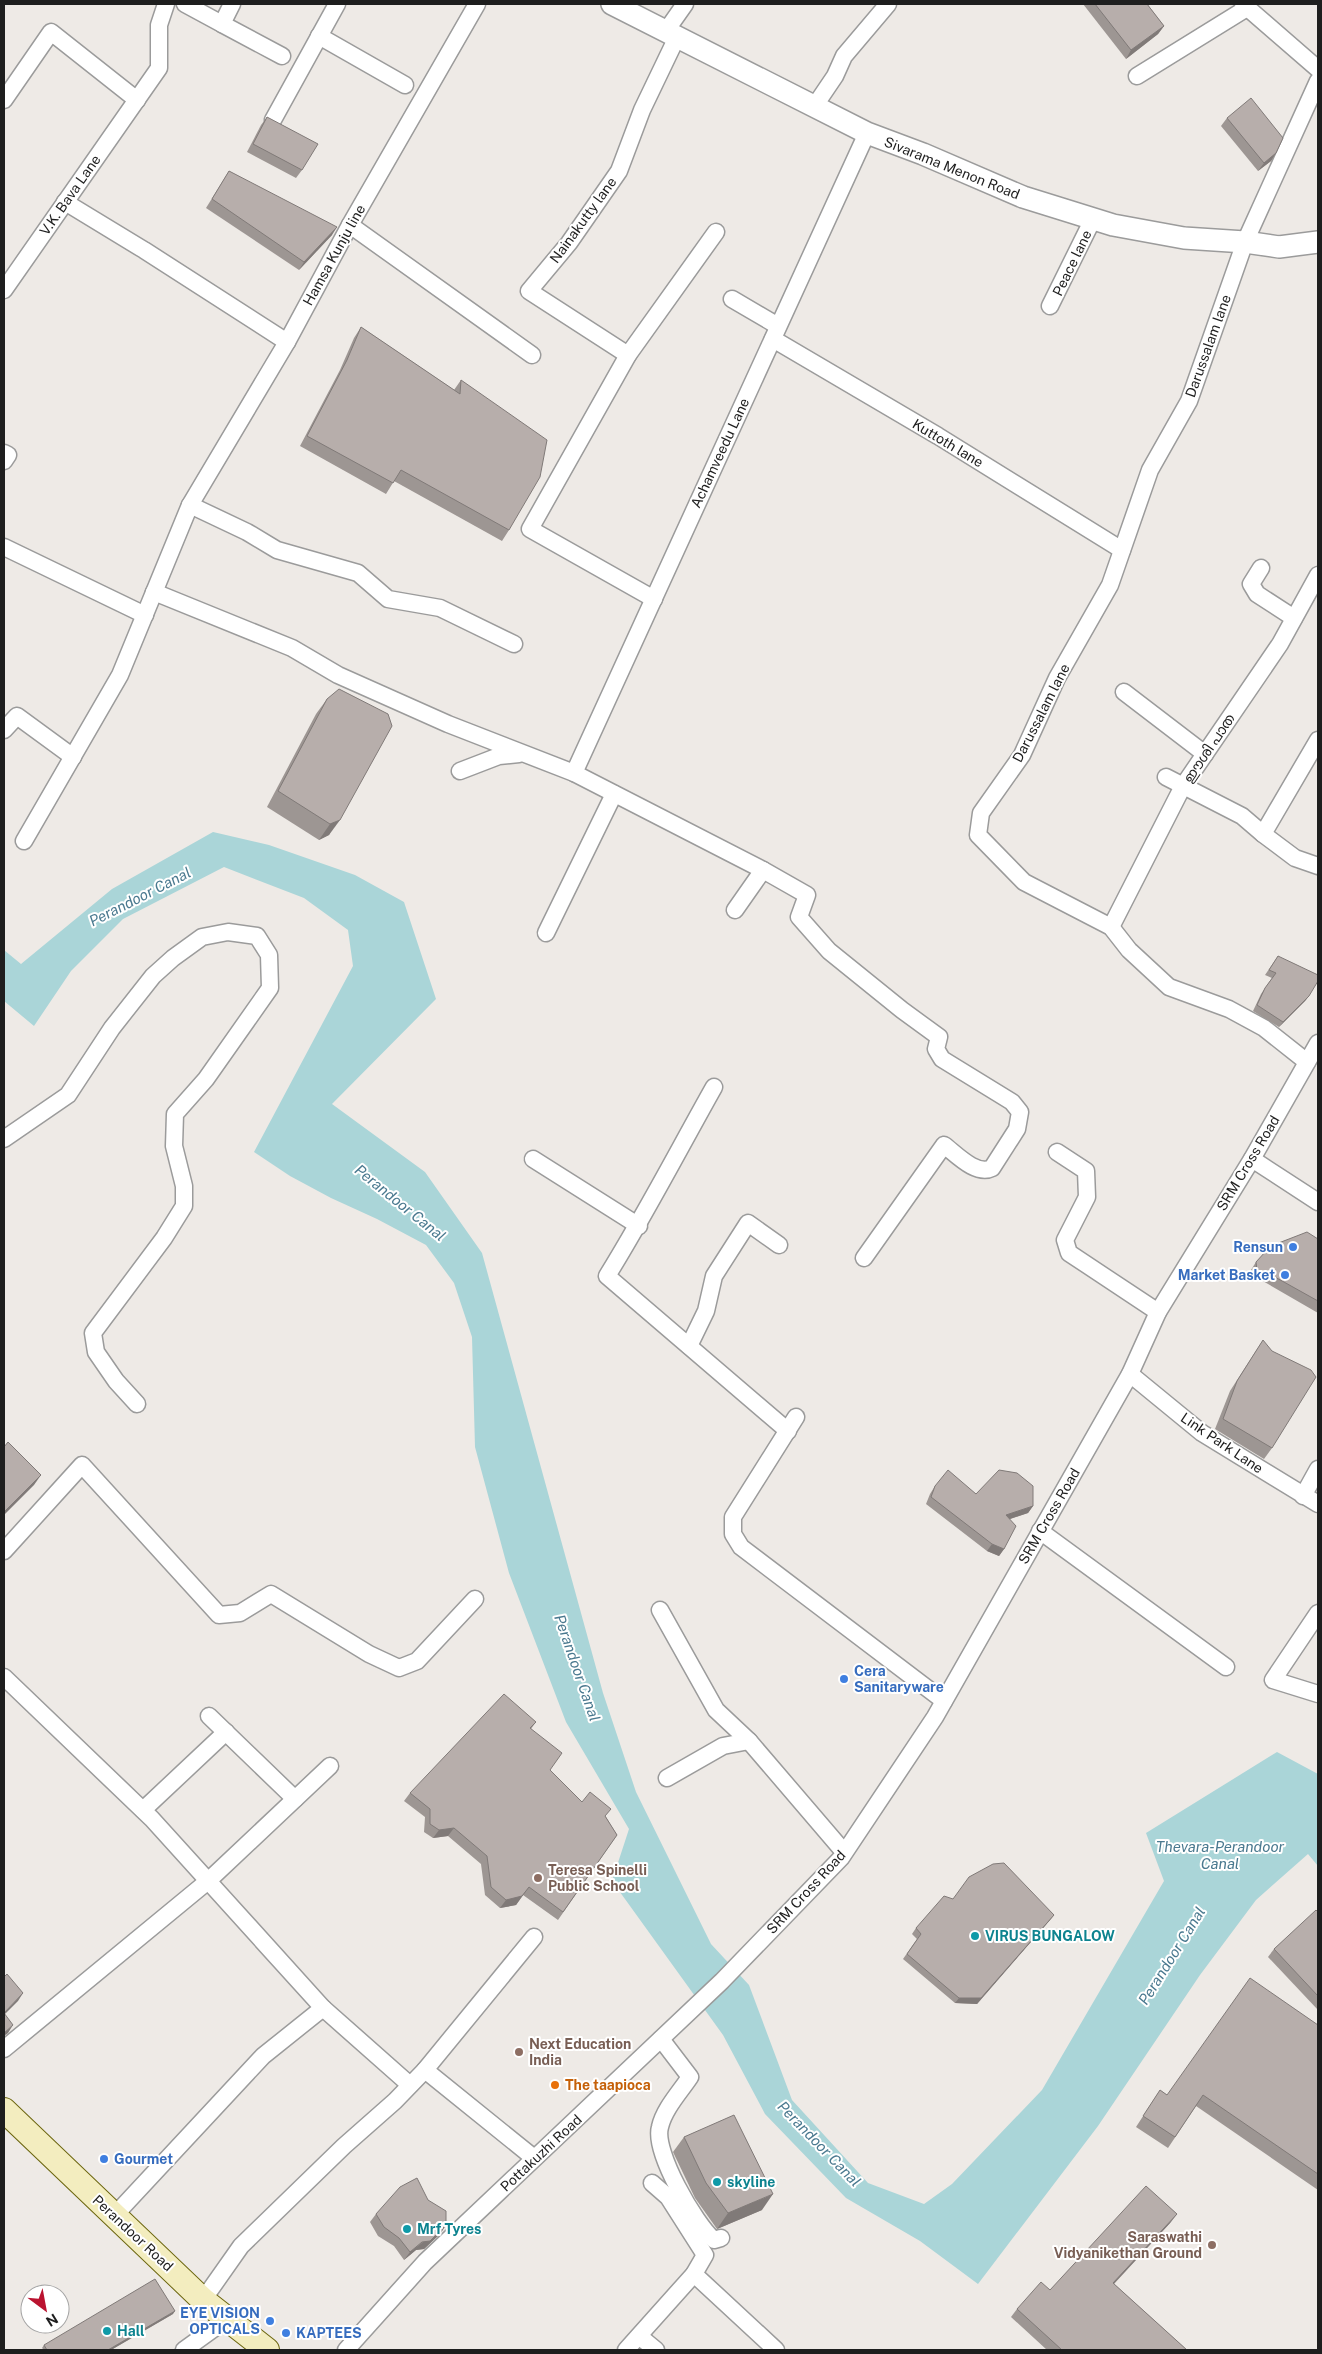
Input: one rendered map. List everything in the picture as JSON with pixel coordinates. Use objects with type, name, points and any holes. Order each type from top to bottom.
[{"type":"main road","name":"Perandoor Road","points":[[4,2110],[203,2300],[267,2350]]},
{"type":"street","name":"V.K. Bava Lane","points":[[4,290],[159,68],[159,25],[166,4]]},
{"type":"street","points":[[185,4],[282,56]]},
{"type":"street","points":[[222,24],[232,4]]},
{"type":"street","points":[[273,120],[337,4]]},
{"type":"street","name":"Hamsa Kunju line","points":[[24,841],[120,675],[190,505],[287,342],[350,225],[477,4]]},
{"type":"street","name":"Sivarama Menon Road","points":[[612,4],[867,134],[923,154],[1023,197],[1113,225],[1184,238],[1245,242],[1279,247],[1318,242]]},
{"type":"street","points":[[671,34],[685,4]]},
{"type":"street","points":[[814,107],[835,76],[844,56],[888,4]]},
{"type":"street","points":[[1137,76],[1245,6],[1318,69]]},
{"type":"street","points":[[4,100],[52,32],[137,100]]},
{"type":"street","name":"Nainakutty lane","points":[[628,355],[529,291],[569,243],[619,171],[671,34]]},
{"type":"street","points":[[319,36],[405,86]]},
{"type":"street","name":"Darussalam lane","points":[[1308,1062],[1264,1028],[1230,1009],[1169,988],[1130,950],[1111,927],[1024,882],[978,835],[981,813],[1022,755],[1057,678],[1110,585],[1150,470],[1189,401],[1245,242],[1318,81]]},
{"type":"street","name":"Achamveedu Lane","points":[[574,773],[867,134]]},
{"type":"street","points":[[65,202],[144,250],[287,342]]},
{"type":"street","name":"Peace lane","points":[[1050,306],[1093,219]]},
{"type":"street","points":[[350,225],[532,356]]},
{"type":"street","points":[[654,599],[530,529],[628,355],[716,232]]},
{"type":"street","name":"Kuttoth lane","points":[[732,299],[776,333],[1122,550]]},
{"type":"street","points":[[190,505],[247,532],[277,550],[358,573],[388,599],[440,608],[514,644]]},
{"type":"street","points":[[4,547],[145,615]]},
{"type":"street","points":[[1262,568],[1251,584],[1257,594],[1294,618]]},
{"type":"street","name":"ഈശി പാത","points":[[1111,927],[1183,786],[1280,644],[1318,575]]},
{"type":"street","points":[[154,592],[292,648],[338,675],[448,724],[574,773],[763,870],[806,895],[798,917],[829,952],[939,1037],[936,1049],[942,1059],[1012,1102],[1020,1112],[1017,1129],[992,1168],[987,1171],[976,1168],[944,1145],[864,1258]]},
{"type":"street","points":[[1124,692],[1205,754]]},
{"type":"street","points":[[4,730],[17,716],[72,757]]},
{"type":"street","points":[[1263,834],[1318,740]]},
{"type":"street","points":[[460,771],[499,756],[523,754]]},
{"type":"street","points":[[1166,776],[1242,816],[1295,858],[1318,866]]},
{"type":"street","points":[[546,933],[614,794]]},
{"type":"street","points":[[735,910],[763,870]]},
{"type":"street","points":[[4,1139],[68,1095],[112,1028],[153,976],[173,958],[202,938],[228,932],[257,936],[269,955],[270,988],[206,1079],[175,1114],[174,1146],[184,1186],[184,1206],[164,1238],[93,1333],[96,1352],[116,1381],[137,1404]]},
{"type":"street","name":"SRM Cross Road","points":[[742,1961],[844,1852],[944,1701],[1130,1374],[1158,1312],[1252,1159],[1318,1043]]},
{"type":"street","points":[[714,1088],[663,1176],[639,1226],[607,1276],[688,1346],[792,1424],[733,1516],[733,1534],[741,1546],[944,1701]]},
{"type":"street","points":[[1057,1152],[1086,1171],[1087,1197],[1065,1240],[1069,1253],[1158,1312]]},
{"type":"street","points":[[533,1159],[639,1226]]},
{"type":"street","points":[[1252,1159],[1318,1202]]},
{"type":"street","points":[[688,1346],[706,1311],[714,1276],[748,1223],[779,1245]]},
{"type":"street","name":"Link Park Lane","points":[[1130,1374],[1202,1433],[1318,1504]]},
{"type":"street","points":[[4,1551],[82,1465],[219,1615],[240,1613],[271,1594],[368,1654],[399,1668],[417,1661],[475,1599]]},
{"type":"street","points":[[1303,1496],[1318,1469]]},
{"type":"street","points":[[1040,1531],[1226,1667]]},
{"type":"street","points":[[660,1610],[716,1710],[749,1741],[844,1852]]},
{"type":"street","points":[[1318,1613],[1273,1680],[1318,1694]]},
{"type":"street","points":[[4,1677],[143,1810],[323,2008],[410,2085]]},
{"type":"street","points":[[209,1716],[295,1799]]},
{"type":"street","points":[[143,1810],[226,1732]]},
{"type":"street","points":[[667,1778],[723,1746],[749,1741]]},
{"type":"street","points":[[4,2049],[208,1881],[330,1766]]},
{"type":"street","points":[[203,2300],[241,2246],[425,2070],[534,1937]]},
{"type":"street","name":"Pottakuzhi Road","points":[[346,2350],[425,2262],[742,1961]]},
{"type":"street","points":[[114,2216],[263,2056],[323,2008]]},
{"type":"street","points":[[661,2039],[690,2077],[666,2113],[659,2129],[670,2174],[706,2233],[714,2240],[721,2238]]},
{"type":"street","points":[[425,2070],[534,2158]]},
{"type":"street","points":[[626,2350],[694,2274],[705,2255],[668,2197],[652,2183]]},
{"type":"street","points":[[694,2274],[776,2350]]},
{"type":"street","points":[[184,2350],[227,2319]]},
{"type":"street","points":[[639,2336],[656,2350]]},
{"type":"water","name":"Thevara-Perandoor Canal","points":[[213,832],[269,845],[355,875],[404,902],[436,999],[332,1104],[425,1172],[482,1253],[603,1693],[636,1792],[711,1944],[749,1985],[792,2100],[868,2183],[924,2204],[952,2184],[1042,2090],[1164,1881],[1146,1833],[1277,1752],[1318,1774],[1318,1866],[1308,1854],[1256,1900],[1200,1975],[1098,2126],[978,2284],[920,2241],[846,2198],[765,2114],[723,2035],[612,1881],[629,1829],[566,1722],[509,1573],[475,1447],[472,1337],[454,1283],[426,1245],[290,1176],[254,1152],[353,966],[348,930],[304,898],[224,867],[123,919],[71,971],[34,1026],[4,1001],[4,950],[21,964],[112,889]]},
{"type":"building","points":[[1095,4],[1147,4],[1164,26],[1131,50]]},
{"type":"building","points":[[1251,98],[1283,138],[1276,153],[1264,163],[1227,118]]},
{"type":"building","points":[[267,117],[318,144],[302,170],[253,144]]},
{"type":"building","points":[[229,171],[337,227],[304,262],[212,199]]},
{"type":"building","points":[[361,327],[460,394],[461,380],[547,440],[540,477],[509,530],[401,470],[393,483],[307,436],[347,360]]},
{"type":"building","points":[[339,689],[388,714],[392,726],[340,820],[330,824],[278,791],[327,699]]},
{"type":"building","points":[[1278,956],[1318,975],[1318,981],[1309,996],[1283,1022],[1257,1005],[1265,988],[1276,973],[1269,970]]},
{"type":"building","name":"Market Basket","points":[[1307,1232],[1318,1239],[1318,1301],[1266,1272],[1257,1271],[1256,1262],[1266,1251],[1276,1244]]},
{"type":"building","points":[[1263,1340],[1272,1351],[1311,1370],[1316,1377],[1272,1448],[1223,1419],[1237,1381]]},
{"type":"building","points":[[8,1442],[41,1475],[4,1512],[4,1447]]},
{"type":"building","points":[[948,1470],[976,1494],[999,1470],[1017,1473],[1033,1486],[1033,1506],[1006,1515],[1016,1526],[1004,1549],[992,1544],[931,1497],[935,1486]]},
{"type":"building","points":[[504,1694],[536,1722],[530,1728],[562,1753],[550,1770],[582,1802],[590,1792],[611,1809],[605,1816],[617,1835],[563,1912],[529,1887],[522,1896],[506,1900],[491,1887],[487,1856],[454,1828],[439,1830],[430,1824],[430,1809],[410,1793]]},
{"type":"building","name":"VIRUS BUNGALOW","points":[[1004,1863],[1054,1915],[981,1998],[959,1998],[907,1954],[921,1934],[916,1928],[944,1896],[953,1899],[969,1877],[993,1864]]},
{"type":"building","points":[[1316,1910],[1318,1912],[1318,1996],[1274,1949]]},
{"type":"building","points":[[7,1974],[23,1993],[4,2013],[4,1977]]},
{"type":"building","points":[[1250,1978],[1318,2025],[1318,2174],[1203,2095],[1175,2137],[1143,2116],[1160,2090],[1167,2095]]},
{"type":"building","points":[[4,2013],[13,2025],[4,2033]]},
{"type":"building","points":[[734,2115],[773,2194],[728,2213],[706,2183],[684,2137]]},
{"type":"building","name":"Mrf Tyres","points":[[417,2178],[428,2200],[446,2211],[446,2225],[430,2241],[422,2242],[410,2252],[399,2238],[384,2227],[376,2214],[400,2187]]},
{"type":"building","points":[[1146,2186],[1177,2214],[1113,2283],[1187,2350],[1062,2350],[1017,2309],[1041,2282],[1050,2290]]},
{"type":"building","name":"Hall","points":[[155,2279],[175,2311],[108,2350],[47,2350],[44,2345],[62,2334],[70,2334],[70,2330]]},
{"type":"place","name":"Rensun","points":[[1293,1247]]},
{"type":"place","name":"Market Basket","points":[[1285,1275]]},
{"type":"place","name":"Cera Sanitaryware","points":[[844,1679]]},
{"type":"place","name":"Teresa Spinelli Public School","points":[[538,1878]]},
{"type":"place","name":"VIRUS BUNGALOW","points":[[975,1936]]},
{"type":"place","name":"Next Education India","points":[[519,2052]]},
{"type":"place","name":"The taapioca","points":[[555,2085]]},
{"type":"place","name":"Gourmet","points":[[104,2159]]},
{"type":"place","name":"skyline","points":[[717,2182]]},
{"type":"place","name":"Mrf Tyres","points":[[407,2229]]},
{"type":"place","name":"Saraswathi Vidyanikethan Ground","points":[[1212,2245]]},
{"type":"place","name":"EYE VISION OPTICALS","points":[[270,2321]]},
{"type":"place","name":"Hall","points":[[107,2331]]},
{"type":"place","name":"KAPTEES","points":[[286,2333]]},
{"type":"water label","name":"Perandoor Canal","points":[[140,897]]},
{"type":"water label","name":"Perandoor Canal","points":[[400,1203]]},
{"type":"water label","name":"Perandoor Canal","points":[[577,1668]]},
{"type":"water label","name":"Perandoor Canal","points":[[1172,1956]]},
{"type":"water label","name":"Perandoor Canal","points":[[819,2144]]}]
